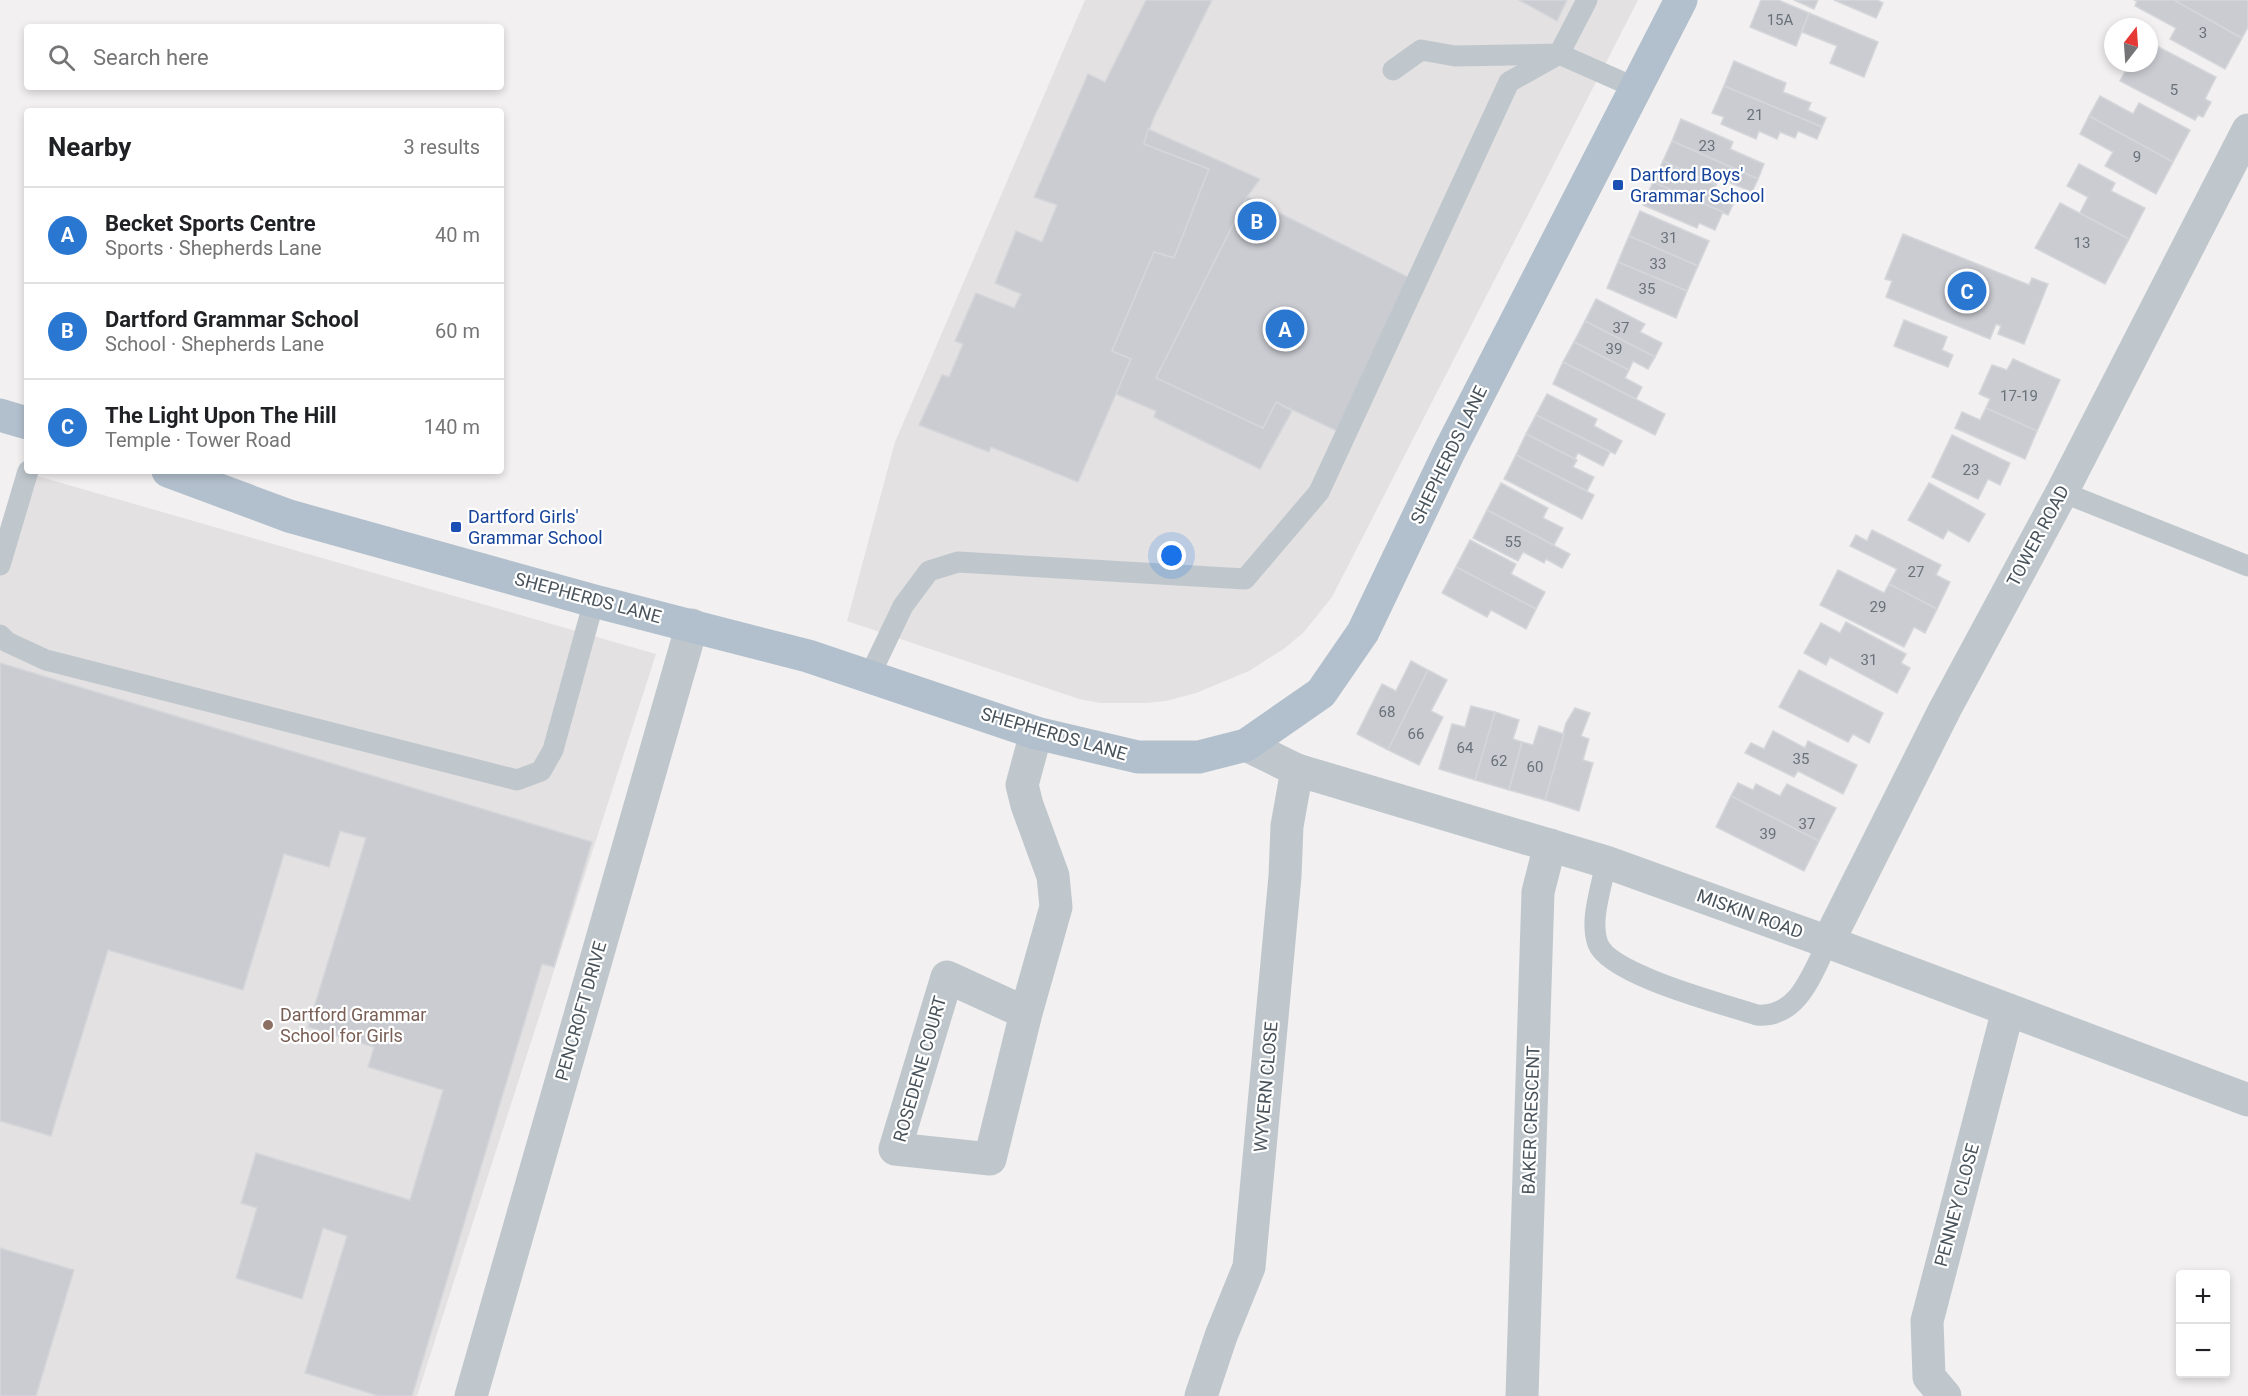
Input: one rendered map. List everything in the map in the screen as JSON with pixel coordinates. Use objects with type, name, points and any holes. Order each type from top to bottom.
[{"type":"main road","name":"SHEPHERDS LANE","points":[[176,474],[289,516],[594,601],[808,657],[1036,733],[1138,757],[1199,757],[1246,745],[1321,693],[1363,632],[1449,452],[1682,0]]},
{"type":"main road","points":[[0,415],[24,422]]},
{"type":"street","name":"TOWER ROAD","points":[[1828,942],[1945,709],[2062,492],[2248,130]]},
{"type":"street","name":"PENCROFT DRIVE","points":[[471,1396],[692,625]]},
{"type":"street","name":"ROSEDENE COURT","points":[[1026,1013],[947,976],[895,1149],[990,1159],[1026,1013],[1056,907],[1053,876],[1030,816],[1022,785],[1036,733]]},
{"type":"street","name":"MISKIN ROAD","points":[[1246,745],[1297,770],[1606,862],[1828,942],[2248,1100]]},
{"type":"street","name":"WYVERN CLOSE","points":[[1201,1396],[1221,1336],[1249,1267],[1287,826],[1297,770]]},
{"type":"street","name":"BAKER CRESCENT","points":[[1522,1396],[1538,892],[1550,845]]},
{"type":"street","name":"PENNEY CLOSE","points":[[1945,1396],[1929,1377],[1927,1321],[2008,1010]]},
{"type":"lane","points":[[869,677],[903,606],[928,572],[958,562],[1245,579],[1319,492],[1509,82],[1559,54],[1587,0]]},
{"type":"lane","points":[[1393,70],[1421,50],[1455,56],[1559,54],[1636,88]]},
{"type":"lane","points":[[0,565],[27,474]]},
{"type":"lane","points":[[2062,492],[2248,566]]},
{"type":"lane","points":[[0,635],[7,642],[46,660],[518,780],[541,771],[553,750],[594,601]]},
{"type":"lane","points":[[1606,862],[1595,922],[1598,943],[1605,955],[1656,982],[1757,1015],[1770,1016],[1792,1005],[1828,942]]},
{"type":"shaded area","points":[[1085,0],[1638,0],[1332,597],[1304,632],[1285,648],[1249,671],[1196,693],[1166,701],[1101,703],[1079,699],[847,621],[895,442]]},
{"type":"shaded area","name":"Dartford Grammar School for Girls","points":[[23,472],[656,654],[417,1396],[0,1396],[0,566]]},
{"type":"building","points":[[1146,0],[1212,0],[1154,117],[1144,144],[1209,169],[1174,258],[1154,252],[1112,351],[1131,359],[1078,482],[991,447],[989,452],[919,425],[942,375],[949,377],[963,344],[955,341],[976,293],[1014,308],[1021,294],[995,283],[1016,231],[1042,242],[1057,205],[1034,197],[1088,74],[1105,82]]},
{"type":"building","points":[[1519,0],[1567,0],[1557,21]]},
{"type":"building","points":[[1761,0],[1778,0],[1809,13],[1796,46],[1750,27]]},
{"type":"building","points":[[1794,0],[1818,0],[1814,9]]},
{"type":"building","points":[[1834,0],[1877,0],[1883,3],[1876,18]]},
{"type":"building","points":[[2134,0],[2174,0],[2242,38],[2225,69],[2170,39],[2176,28],[2135,6],[2137,1]]},
{"type":"building","points":[[2174,0],[2248,0],[2248,27],[2242,38]]},
{"type":"building","points":[[1809,13],[1878,42],[1864,77],[1830,63],[1837,46],[1802,32]]},
{"type":"building","points":[[2158,47],[2216,77],[2205,99],[2211,102],[2203,117],[2198,115],[2195,120],[2120,81],[2125,72],[2158,72]]},
{"type":"building","points":[[1734,61],[1786,83],[1783,92],[1811,103],[1808,110],[1826,118],[1822,127],[1724,86]]},
{"type":"building","points":[[1724,86],[1822,127],[1817,139],[1798,131],[1795,138],[1780,132],[1777,139],[1759,131],[1756,139],[1721,124],[1724,117],[1712,113]]},
{"type":"building","points":[[2100,96],[2133,114],[2139,103],[2190,130],[2173,162],[2089,116]]},
{"type":"building","points":[[2089,116],[2173,162],[2156,194],[2105,166],[2113,152],[2080,134]]},
{"type":"building","points":[[1681,119],[1733,142],[1730,149],[1764,164],[1758,179],[1672,141]]},
{"type":"building","points":[[1148,129],[1260,179],[1247,197],[1156,378],[1263,428],[1276,402],[1292,411],[1260,469],[1154,417],[1156,411],[1116,394],[1131,359],[1112,351],[1154,252],[1174,258],[1209,169],[1144,144]]},
{"type":"building","points":[[1672,141],[1758,179],[1752,192],[1719,178],[1716,185],[1663,161]]},
{"type":"building","points":[[1663,161],[1716,185],[1714,190],[1735,200],[1728,215],[1653,182]]},
{"type":"building","points":[[2079,164],[2115,183],[2111,191],[2145,208],[2129,239],[2080,213],[2088,197],[2067,186]]},
{"type":"building","points":[[1653,182],[1723,212],[1715,230],[1699,223],[1697,228],[1643,205]]},
{"type":"building","points":[[1247,197],[1414,280],[1337,431],[1276,402],[1263,428],[1156,378]]},
{"type":"building","points":[[2060,203],[2129,239],[2105,284],[2035,248]]},
{"type":"building","points":[[1640,211],[1709,241],[1698,266],[1629,236]]},
{"type":"building","points":[[1903,234],[2029,285],[2032,278],[2048,284],[2024,344],[1998,334],[2001,326],[1996,324],[1990,339],[1886,297],[1892,281],[1885,279]]},
{"type":"building","points":[[1629,236],[1698,266],[1687,291],[1618,262]]},
{"type":"building","points":[[1618,262],[1687,291],[1676,318],[1607,288]]},
{"type":"building","points":[[1596,299],[1645,324],[1640,332],[1662,343],[1655,357],[1585,321]]},
{"type":"building","points":[[1904,320],[1947,337],[1942,350],[1953,355],[1948,367],[1894,346]]},
{"type":"building","points":[[1585,321],[1655,357],[1648,369],[1633,361],[1629,370],[1574,342]]},
{"type":"building","points":[[1574,342],[1629,370],[1625,378],[1642,387],[1636,399],[1563,362]]},
{"type":"building","points":[[2013,359],[2060,380],[2037,431],[1986,408],[1990,399],[1979,394],[1992,365],[2007,370]]},
{"type":"building","points":[[1563,362],[1665,414],[1655,435],[1553,384]]},
{"type":"building","points":[[1547,394],[1597,419],[1594,426],[1622,441],[1615,454],[1536,415]]},
{"type":"building","points":[[1986,408],[2037,431],[2025,459],[1955,428],[1962,412],[1980,420]]},
{"type":"building","points":[[1536,415],[1610,452],[1603,466],[1578,453],[1575,459],[1526,434]]},
{"type":"building","points":[[1526,434],[1577,460],[1573,467],[1594,477],[1587,491],[1516,455]]},
{"type":"building","points":[[1952,435],[2010,463],[2000,485],[1988,479],[1978,499],[1932,477]]},
{"type":"building","points":[[1516,455],[1594,495],[1582,519],[1504,479]]},
{"type":"building","points":[[1501,483],[1548,508],[1543,518],[1563,528],[1554,545],[1487,510]]},
{"type":"building","points":[[1929,483],[1985,514],[1969,542],[1948,530],[1943,539],[1908,520]]},
{"type":"building","points":[[1487,510],[1570,554],[1562,568],[1546,559],[1544,563],[1523,552],[1518,561],[1473,538]]},
{"type":"building","points":[[1872,530],[1941,565],[1936,575],[1950,582],[1937,609],[1889,584],[1897,569],[1850,546],[1856,535],[1867,541]]},
{"type":"building","points":[[1470,540],[1516,564],[1511,574],[1545,592],[1536,609],[1456,567]]},
{"type":"building","points":[[1456,567],[1536,609],[1526,629],[1491,610],[1487,617],[1442,593]]},
{"type":"building","points":[[1838,570],[1884,593],[1889,584],[1937,609],[1925,633],[1914,627],[1904,647],[1820,605]]},
{"type":"building","points":[[1846,622],[1906,654],[1901,663],[1910,668],[1897,693],[1830,657],[1826,665],[1804,653],[1821,623],[1840,633]]},
{"type":"building","points":[[1411,661],[1428,670],[1388,750],[1357,734],[1382,684],[1396,691]]},
{"type":"building","points":[[0,663],[592,842],[554,967],[542,964],[412,1396],[379,1396],[305,1373],[347,1236],[323,1228],[302,1299],[236,1278],[257,1208],[241,1203],[256,1153],[410,1200],[443,1090],[368,1067],[374,1047],[308,1027],[366,838],[340,831],[329,867],[284,854],[243,990],[108,950],[51,1136],[0,1121]]},
{"type":"building","points":[[1428,670],[1447,680],[1431,711],[1443,717],[1419,765],[1388,750]]},
{"type":"building","points":[[1799,670],[1883,713],[1869,743],[1853,734],[1848,742],[1779,707]]},
{"type":"building","points":[[1471,706],[1495,712],[1475,780],[1439,769],[1452,724],[1465,727]]},
{"type":"building","points":[[1575,708],[1590,713],[1581,736],[1589,739],[1583,760],[1593,763],[1579,811],[1545,800],[1566,723]]},
{"type":"building","points":[[1495,712],[1519,720],[1513,739],[1522,742],[1509,790],[1475,780]]},
{"type":"building","points":[[1539,726],[1564,734],[1545,800],[1509,790],[1522,742],[1533,745]]},
{"type":"building","points":[[1773,731],[1805,748],[1808,741],[1857,765],[1843,794],[1798,771],[1794,777],[1745,753],[1751,743],[1764,749]]},
{"type":"building","points":[[1738,783],[1753,790],[1756,784],[1780,796],[1787,784],[1836,808],[1819,841],[1731,796]]},
{"type":"building","points":[[1731,796],[1819,841],[1804,871],[1716,827]]},
{"type":"building","points":[[0,1248],[74,1270],[36,1396],[0,1396]]},
{"type":"place","name":"Dartford Boys' Grammar School","points":[[1618,185]]},
{"type":"place","name":"Dartford Grammar School","points":[[1257,221]]},
{"type":"place","name":"The Light Upon The Hill","points":[[1967,291]]},
{"type":"place","name":"Becket Sports Centre","points":[[1285,329]]},
{"type":"place","name":"Dartford Girls' Grammar School","points":[[456,527]]},
{"type":"place","name":"Dartford Grammar School for Girls","points":[[268,1025]]}]
